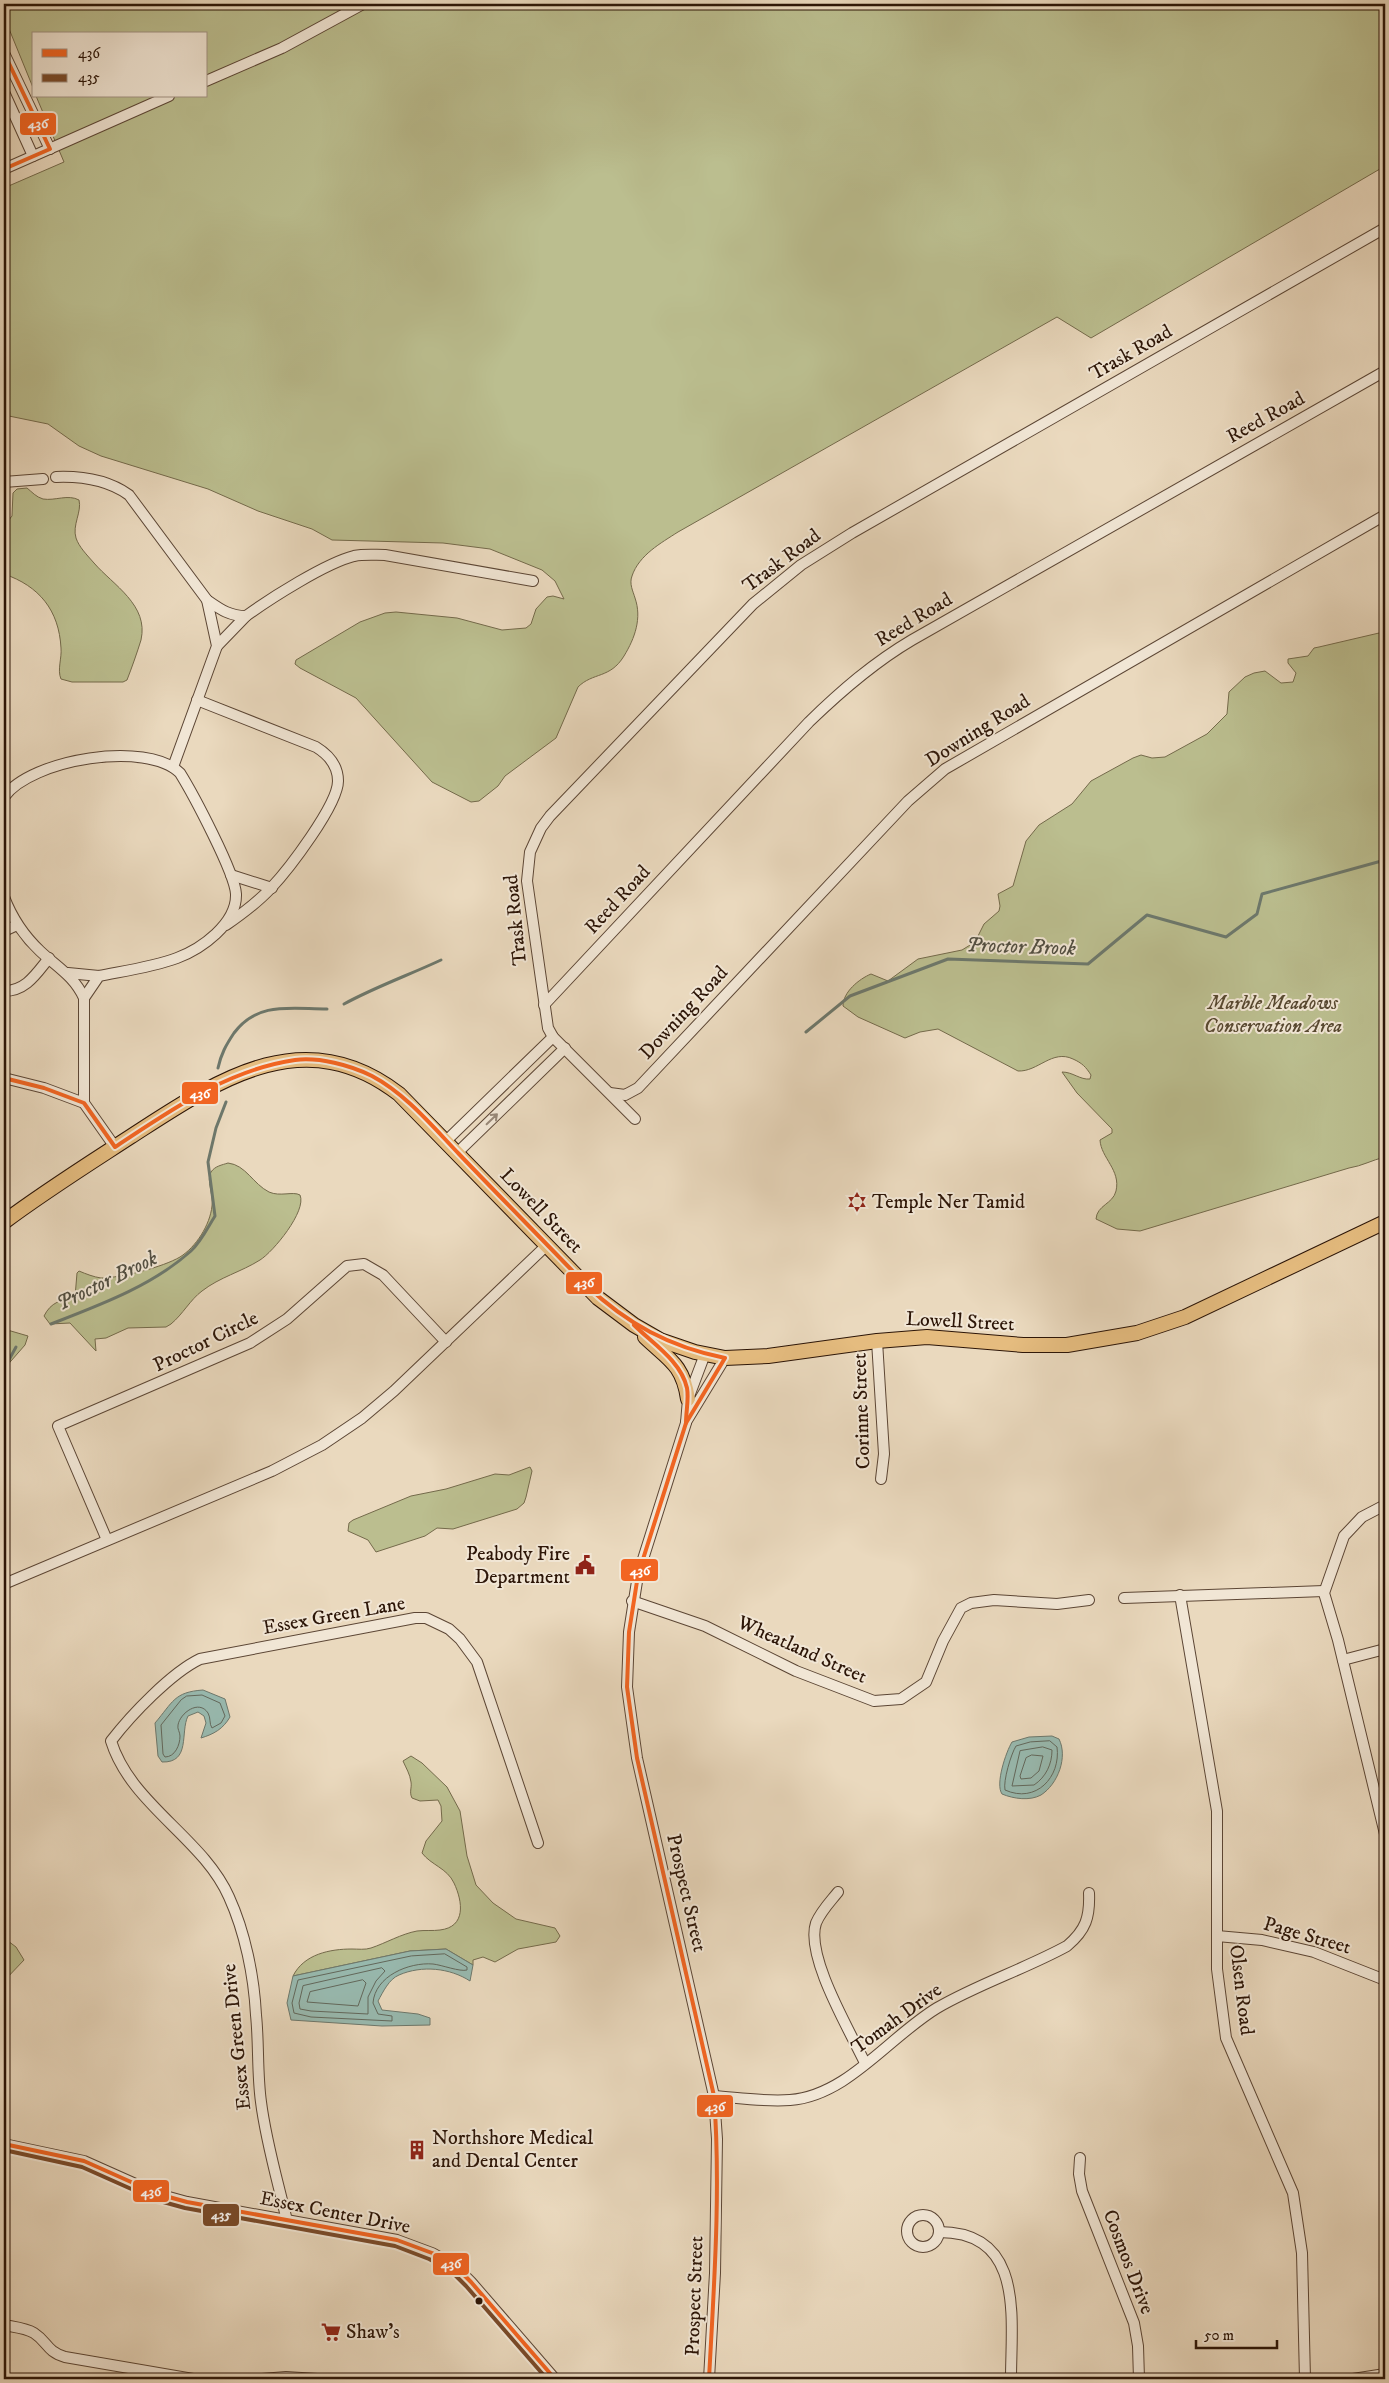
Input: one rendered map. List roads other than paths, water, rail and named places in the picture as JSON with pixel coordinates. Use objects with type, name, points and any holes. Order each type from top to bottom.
[{"type":"main road","name":"Lowell Street","points":[[4,1222],[115,1146],[226,1078],[269,1064],[308,1060],[350,1067],[385,1083],[446,1141],[598,1298],[634,1326],[666,1342],[705,1354],[726,1358],[768,1356],[877,1341],[927,1337],[1023,1345],[1067,1345],[1137,1333],[1210,1306],[1385,1222]]},
{"type":"main road","points":[[634,1326],[683,1375],[688,1399]]},
{"type":"street","points":[[208,80],[290,44],[363,4]]},
{"type":"street","points":[[4,52],[50,148]]},
{"type":"street","points":[[4,92],[33,156]]},
{"type":"street","points":[[4,169],[164,98]]},
{"type":"street","name":"Trask Road","points":[[635,1120],[553,1037],[548,1028],[527,881],[530,852],[541,828],[754,604],[784,577],[835,543],[1385,228]]},
{"type":"street","name":"Reed Road","points":[[544,1005],[809,722],[851,682],[876,663],[929,630],[1385,371]]},
{"type":"street","points":[[56,477],[93,479],[116,487],[129,495],[207,600],[229,614],[246,616]]},
{"type":"street","points":[[4,482],[43,479]]},
{"type":"street","name":"Downing Road","points":[[610,1093],[625,1095],[638,1088],[908,801],[945,769],[1385,515]]},
{"type":"street","points":[[173,767],[217,646],[246,616],[328,567],[353,556],[385,555],[533,581]]},
{"type":"street","points":[[207,600],[217,646]]},
{"type":"street","points":[[68,973],[99,976],[178,958],[217,932],[272,888],[334,800],[338,780],[334,765],[326,753],[306,742],[197,700]]},
{"type":"street","points":[[5,791],[46,770],[87,760],[120,757],[140,758],[159,760],[173,767],[184,780],[231,875],[236,894],[234,904],[228,920],[217,932]]},
{"type":"street","points":[[231,875],[272,888]]},
{"type":"street","points":[[4,897],[17,925],[49,958],[68,973],[77,984],[84,998],[84,1103]]},
{"type":"street","points":[[4,931],[17,925]]},
{"type":"street","points":[[4,991],[12,991],[26,985],[49,958]]},
{"type":"street","points":[[84,998],[99,976]]},
{"type":"street","points":[[446,1141],[553,1037]]},
{"type":"street","points":[[457,1153],[565,1048]]},
{"type":"street","points":[[4,1078],[44,1088],[84,1103],[115,1146]]},
{"type":"street","points":[[4,1584],[272,1471],[322,1444],[378,1405],[547,1245]]},
{"type":"street","name":"Proctor Circle","points":[[107,1540],[58,1426],[250,1343],[287,1319],[339,1272],[355,1264],[374,1268],[383,1275],[446,1342]]},
{"type":"street","name":"Corinne Street","points":[[877,1341],[884,1454],[881,1479]]},
{"type":"street","name":"Prospect Street","points":[[705,1354],[688,1399],[686,1422],[647,1542],[632,1601],[627,1659],[627,1686],[632,1733],[714,2096],[717,2139],[715,2274],[709,2379]]},
{"type":"street","name":"Prospect Street","points":[[686,1422],[726,1358]]},
{"type":"street","points":[[1385,1505],[1362,1517],[1344,1536],[1324,1592],[1343,1660],[1385,1834]]},
{"type":"street","points":[[1124,1598],[1324,1592]]},
{"type":"street","name":"Olsen Road","points":[[1180,1595],[1216,1811],[1217,1968],[1226,2038],[1293,2193],[1302,2253],[1305,2379]]},
{"type":"street","name":"Wheatland Street","points":[[632,1601],[706,1626],[796,1671],[874,1701],[901,1699],[926,1682],[943,1641],[961,1608],[971,1603],[994,1600],[1058,1604],[1089,1600]]},
{"type":"street","name":"Essex Green Lane","points":[[111,1741],[134,1715],[181,1671],[200,1659],[405,1620],[426,1618],[438,1623],[456,1635],[477,1662],[538,1843]]},
{"type":"street","points":[[1343,1660],[1385,1649]]},
{"type":"street","name":"Essex Green Drive","points":[[111,1741],[116,1756],[127,1775],[214,1872],[229,1896],[235,1911],[254,1994],[264,2119],[287,2221]]},
{"type":"street","points":[[838,1892],[822,1911],[816,1924],[814,1948],[822,1971],[865,2063]]},
{"type":"street","name":"Tomah Drive","points":[[714,2096],[772,2101],[810,2097],[835,2087],[935,2009],[1067,1946],[1083,1930],[1088,1920],[1089,1894]]},
{"type":"street","name":"Page Street","points":[[1217,1936],[1262,1940],[1314,1952],[1385,1980]]},
{"type":"street","name":"Essex Center Drive","points":[[4,2144],[84,2161],[172,2198],[403,2242],[444,2259],[471,2282],[555,2379]]},
{"type":"street","name":"Cosmos Drive","points":[[1080,2158],[1079,2174],[1082,2191],[1134,2323],[1138,2346],[1139,2379]]},
{"type":"street","points":[[939,2232],[968,2234],[993,2251],[1002,2264],[1012,2304],[1011,2379]]},
{"type":"street","points":[[4,2325],[30,2331],[54,2353],[65,2357],[193,2379]]},
{"type":"street","points":[[1353,2379],[1385,2374]]},
{"type":"street","points":[[262,2379],[286,2377],[317,2379]]},
{"type":"water","points":[[203,1690],[225,1699],[230,1717],[218,1730],[201,1738],[206,1723],[204,1716],[198,1712],[188,1716],[181,1752],[171,1761],[162,1762],[158,1756],[155,1723],[175,1699],[186,1693]]},
{"type":"water","points":[[1052,1736],[1059,1739],[1062,1746],[1062,1762],[1057,1777],[1047,1790],[1037,1797],[1027,1799],[1002,1794],[1000,1783],[1004,1760],[1012,1742],[1029,1737]]},
{"type":"water","points":[[446,1949],[473,1965],[470,1981],[454,1973],[436,1969],[417,1970],[392,1979],[378,2001],[382,2010],[418,2014],[430,2018],[430,2025],[382,2026],[291,2020],[287,2003],[293,1976],[410,1951]]},
{"type":"waterway","name":"Proctor Brook","points":[[806,1032],[850,996],[948,959],[1088,964],[1147,915],[1226,937],[1257,914],[1262,894],[1385,860]]},
{"type":"waterway","name":"Proctor Brook","points":[[344,1004],[441,960]]},
{"type":"waterway","name":"Proctor Brook","points":[[218,1068],[224,1050],[234,1033],[243,1023],[254,1016],[264,1011],[276,1009],[327,1009]]},
{"type":"waterway","name":"Proctor Brook","points":[[51,1324],[125,1294],[176,1263],[198,1243],[215,1216],[208,1162],[216,1128],[226,1102]]},
{"type":"waterway","name":"Proctor Brook","points":[[4,1369],[16,1347]]},
{"type":"place","name":"Temple Ner Tamid","points":[[857,1202]]},
{"type":"place","name":"Peabody Fire Department","points":[[585,1565]]},
{"type":"place","name":"Northshore Medical and Dental Center","points":[[417,2150]]},
{"type":"place","name":"Shaw's","points":[[331,2332]]},
{"type":"park label","name":"Marble Meadows Conservation Area","points":[[1273,1014]]}]
